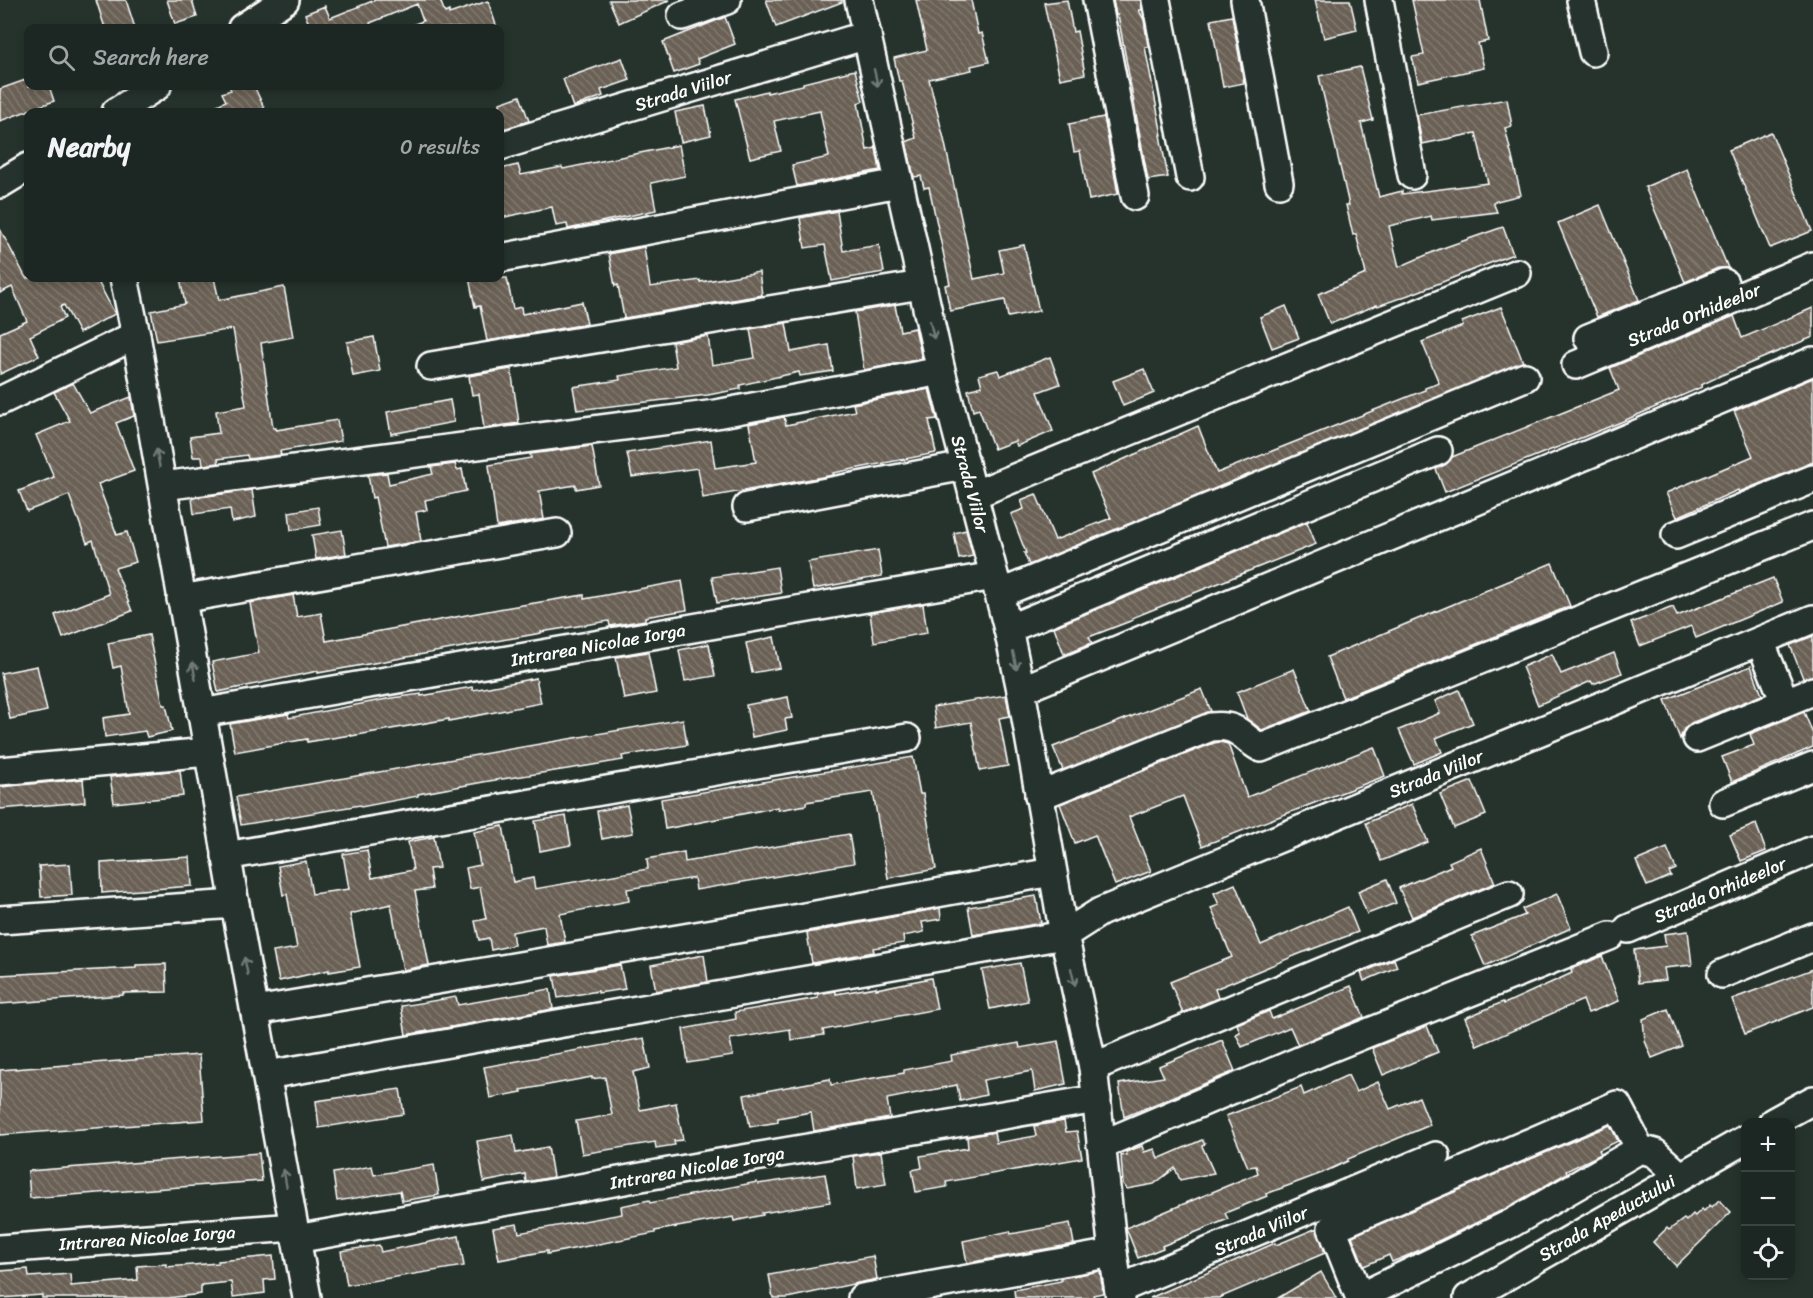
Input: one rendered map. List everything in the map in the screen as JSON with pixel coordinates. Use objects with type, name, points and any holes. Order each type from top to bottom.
[{"type":"street","points":[[248,24],[285,0]]},
{"type":"street","points":[[682,16],[727,0]]},
{"type":"street","name":"Strada Viilor","points":[[859,0],[941,371],[1008,628],[1021,690],[1064,935],[1093,1067],[1113,1253],[1120,1294],[1139,1282],[1436,1156]]},
{"type":"street","points":[[1097,0],[1135,196]]},
{"type":"street","points":[[1156,0],[1190,177]]},
{"type":"street","points":[[1245,0],[1279,183]]},
{"type":"street","points":[[1379,0],[1412,175]]},
{"type":"street","points":[[1581,0],[1593,52]]},
{"type":"street","name":"Strada Viilor","points":[[504,146],[867,35]]},
{"type":"street","points":[[123,108],[151,90]]},
{"type":"street","points":[[0,184],[24,169]]},
{"type":"street","points":[[504,257],[899,183]]},
{"type":"street","points":[[1588,338],[1813,248]]},
{"type":"street","name":"Strada Orhideelor","points":[[1576,365],[1813,266]]},
{"type":"street","points":[[973,495],[1517,273]]},
{"type":"street","points":[[125,282],[307,1298]]},
{"type":"street","points":[[431,366],[921,285]]},
{"type":"street","points":[[0,401],[136,335]]},
{"type":"street","points":[[1021,690],[1813,361]]},
{"type":"street","points":[[163,486],[716,414],[941,371]]},
{"type":"street","name":"Intrarea Nicolae Iorga","points":[[201,713],[997,585],[1524,377]]},
{"type":"street","points":[[1008,628],[1438,451]]},
{"type":"street","points":[[747,507],[965,466]]},
{"type":"street","points":[[1676,535],[1813,479]]},
{"type":"street","points":[[1039,796],[1211,727],[1226,725],[1239,731],[1261,748],[1813,526]]},
{"type":"street","points":[[181,600],[557,534]]},
{"type":"street","name":"Strada Viilor","points":[[1064,935],[1100,912],[1813,620]]},
{"type":"street","points":[[1760,641],[1785,702]]},
{"type":"street","points":[[1697,738],[1813,691]]},
{"type":"street","points":[[226,856],[907,738]]},
{"type":"street","points":[[0,771],[208,752]]},
{"type":"street","points":[[1723,803],[1813,766]]},
{"type":"street","name":"Strada Orhideelor","points":[[1101,1145],[1325,1050],[1619,932],[1813,850]]},
{"type":"street","points":[[255,1011],[766,924],[1052,872]]},
{"type":"street","points":[[1093,1067],[1509,894]]},
{"type":"street","points":[[0,920],[235,904]]},
{"type":"street","points":[[267,1075],[1064,935]]},
{"type":"street","points":[[1722,974],[1813,937]]},
{"type":"street","name":"Intrarea Nicolae Iorga","points":[[0,1249],[295,1233],[1098,1100]]},
{"type":"street","points":[[1780,1118],[1813,1100]]},
{"type":"street","points":[[1640,1149],[1617,1105],[1332,1228],[1360,1298],[1512,1223],[1640,1149],[1655,1153],[1680,1176]]},
{"type":"street","name":"Strada Apeductului","points":[[1468,1298],[1741,1141]]},
{"type":"street","points":[[1555,1198],[1576,1236]]},
{"type":"street","points":[[862,1298],[1113,1253]]},
{"type":"building","points":[[96,0],[126,0],[134,24],[104,24]]},
{"type":"building","points":[[167,0],[192,0],[197,17],[175,24]]},
{"type":"building","points":[[375,0],[440,0],[445,13],[449,11],[449,14],[488,1],[496,24],[414,24],[423,21],[417,4],[370,24],[309,24],[305,14],[325,6],[330,18]]},
{"type":"building","points":[[609,0],[670,0],[619,23]]},
{"type":"building","points":[[766,0],[842,0],[842,2],[776,27]]},
{"type":"building","points":[[916,0],[971,0],[978,34],[982,33],[989,62],[971,66],[972,70],[929,79],[974,279],[1004,273],[999,250],[1024,245],[1039,311],[1008,317],[1005,300],[950,311],[945,285],[950,284],[929,187],[924,188],[921,176],[914,177],[906,142],[916,138],[894,58],[927,50]]},
{"type":"building","points":[[1067,0],[1073,32],[1077,31],[1085,74],[1060,79],[1044,3]]},
{"type":"building","points":[[1113,0],[1141,0],[1142,10],[1139,10],[1144,20],[1148,47],[1145,47],[1168,177],[1148,180],[1118,15],[1116,15]]},
{"type":"building","points":[[1315,0],[1350,0],[1357,30],[1324,38]]},
{"type":"building","points":[[1412,0],[1480,0],[1488,41],[1478,43],[1484,68],[1418,82],[1412,57],[1424,55]]},
{"type":"building","points":[[1232,16],[1244,83],[1223,87],[1211,20]]},
{"type":"building","points":[[725,17],[735,44],[697,59],[699,64],[674,73],[663,42]]},
{"type":"building","points":[[622,58],[630,80],[601,90],[603,96],[573,107],[563,79]]},
{"type":"building","points":[[1360,67],[1373,120],[1361,123],[1379,197],[1402,191],[1402,194],[1488,183],[1476,133],[1422,144],[1417,115],[1507,99],[1512,126],[1505,128],[1521,195],[1493,202],[1497,212],[1432,220],[1431,216],[1389,226],[1399,267],[1440,249],[1503,227],[1513,254],[1330,324],[1318,294],[1366,274],[1356,234],[1353,235],[1346,205],[1349,205],[1319,76]]},
{"type":"building","points":[[855,70],[863,101],[858,103],[867,150],[876,148],[880,170],[797,186],[792,165],[829,157],[820,111],[774,121],[781,151],[750,158],[735,99],[803,85],[803,83]]},
{"type":"building","points":[[24,80],[24,90],[50,90],[54,101],[35,108],[24,108],[24,112],[0,121],[0,89]]},
{"type":"building","points":[[231,90],[256,90],[264,108],[211,108],[226,101],[222,93]]},
{"type":"building","points":[[520,96],[529,121],[504,129],[504,108],[500,108],[500,103]]},
{"type":"building","points":[[705,106],[711,135],[681,142],[675,112]]},
{"type":"building","points":[[1104,117],[1118,194],[1089,200],[1080,151],[1074,152],[1069,124]]},
{"type":"building","points":[[1771,132],[1812,231],[1770,248],[1729,150]]},
{"type":"building","points":[[679,145],[685,176],[651,183],[656,210],[568,229],[567,224],[556,226],[552,207],[504,217],[504,168],[518,165],[521,175],[562,167],[563,169]]},
{"type":"building","points":[[1687,169],[1728,268],[1718,268],[1685,282],[1645,187]]},
{"type":"building","points":[[1600,205],[1639,300],[1597,317],[1558,223]]},
{"type":"building","points":[[837,211],[843,251],[879,245],[884,272],[832,281],[825,245],[805,248],[800,218]]},
{"type":"building","points":[[0,229],[24,274],[24,282],[98,282],[115,314],[79,333],[64,305],[60,307],[65,318],[30,336],[39,356],[0,374],[0,333],[27,321],[12,287],[0,293]]},
{"type":"building","points":[[644,247],[650,287],[700,280],[700,282],[759,272],[762,295],[624,318],[609,254]]},
{"type":"building","points":[[504,278],[507,278],[513,309],[521,307],[522,314],[582,302],[587,324],[487,341],[480,306],[475,307],[470,282],[504,282]]},
{"type":"building","points":[[181,282],[215,282],[219,300],[284,287],[293,337],[261,343],[273,428],[276,430],[337,420],[341,441],[280,451],[281,455],[248,459],[247,455],[218,459],[219,463],[203,465],[202,457],[193,457],[190,437],[219,433],[216,411],[246,406],[233,329],[157,341],[151,311],[185,304]]},
{"type":"building","points":[[895,305],[900,331],[915,328],[922,359],[864,370],[855,312]]},
{"type":"building","points":[[1286,306],[1299,338],[1272,348],[1260,317]]},
{"type":"building","points":[[1501,307],[1523,362],[1029,565],[1011,514],[1024,509],[1021,500],[1036,494],[1055,540],[1111,518],[1091,474],[1198,426],[1217,473],[1425,390],[1439,383],[1422,342],[1463,326],[1462,322]]},
{"type":"building","points":[[1813,308],[1813,337],[1722,375],[1701,385],[1702,387],[1621,422],[1445,492],[1436,469],[1445,465],[1452,457],[1619,390],[1610,368],[1734,316],[1742,338]]},
{"type":"building","points":[[786,323],[791,352],[829,345],[833,371],[800,376],[799,372],[740,385],[740,389],[708,395],[577,410],[573,387],[620,380],[619,376],[676,367],[672,342],[708,336],[712,365],[755,358],[750,329]]},
{"type":"building","points":[[374,337],[380,371],[353,376],[347,342]]},
{"type":"building","points":[[1050,357],[1060,384],[1038,392],[1053,431],[1017,446],[1015,441],[994,449],[979,409],[973,411],[968,390],[982,386],[979,375],[998,370],[1000,376]]},
{"type":"building","points":[[511,369],[519,423],[484,428],[479,394],[472,395],[469,376]]},
{"type":"building","points":[[1144,369],[1154,393],[1123,406],[1113,381]]},
{"type":"building","points":[[1813,378],[1813,462],[1739,492],[1738,490],[1677,517],[1666,493],[1753,456],[1734,411]]},
{"type":"building","points":[[73,383],[90,413],[131,397],[134,416],[116,423],[134,471],[98,484],[117,535],[127,532],[136,562],[115,568],[132,611],[63,638],[55,615],[109,594],[93,540],[87,543],[69,495],[27,511],[19,491],[54,477],[36,435],[70,421],[54,392]]},
{"type":"building","points":[[929,389],[937,419],[929,420],[936,453],[833,473],[834,475],[703,498],[698,468],[632,477],[627,453],[711,440],[715,468],[756,462],[749,424],[784,417],[786,425],[855,411],[853,404]]},
{"type":"building","points":[[450,400],[454,422],[391,434],[387,412]]},
{"type":"building","points":[[592,446],[599,485],[576,489],[576,485],[539,491],[544,519],[497,527],[489,465],[531,458],[530,454]]},
{"type":"building","points":[[455,464],[457,470],[462,469],[466,491],[425,500],[427,510],[416,512],[421,541],[385,547],[368,475],[387,473],[389,484],[433,474],[431,467]]},
{"type":"building","points":[[252,490],[256,517],[232,522],[230,509],[194,514],[192,498]]},
{"type":"building","points":[[318,507],[321,525],[291,530],[289,512]]},
{"type":"building","points":[[1307,522],[1316,544],[1132,618],[1133,620],[1089,637],[1092,643],[1064,654],[1054,627]]},
{"type":"building","points":[[342,530],[346,554],[316,559],[312,535]]},
{"type":"building","points":[[966,530],[973,556],[959,559],[954,533]]},
{"type":"building","points":[[878,550],[882,576],[813,589],[808,562]]},
{"type":"building","points":[[1552,563],[1570,606],[1343,698],[1327,657]]},
{"type":"building","points":[[777,567],[781,593],[717,603],[712,577]]},
{"type":"building","points":[[1773,578],[1783,602],[1696,638],[1691,626],[1640,646],[1631,623],[1673,607],[1677,616]]},
{"type":"building","points":[[682,581],[687,610],[610,626],[609,621],[541,632],[318,673],[318,671],[218,692],[212,662],[259,653],[250,603],[293,595],[297,617],[321,613],[326,641],[504,608],[584,595],[584,599]]},
{"type":"building","points":[[923,604],[927,633],[874,642],[870,613]]},
{"type":"building","points":[[149,635],[163,705],[166,705],[172,731],[147,737],[145,731],[105,737],[103,718],[129,714],[121,666],[113,668],[108,643]]},
{"type":"building","points":[[1813,636],[1813,676],[1803,678],[1790,645]]},
{"type":"building","points":[[774,637],[780,668],[752,673],[746,643]]},
{"type":"building","points":[[709,644],[715,676],[685,681],[679,650]]},
{"type":"building","points":[[648,652],[656,693],[624,699],[616,657]]},
{"type":"building","points":[[1614,653],[1622,673],[1593,684],[1591,681],[1538,705],[1522,667],[1552,654],[1561,674]]},
{"type":"building","points":[[37,666],[47,711],[10,719],[1,673]]},
{"type":"building","points":[[1751,666],[1762,695],[1691,723],[1684,729],[1680,739],[1665,700]]},
{"type":"building","points":[[1294,669],[1311,711],[1262,730],[1247,719],[1237,692]]},
{"type":"building","points":[[536,678],[541,703],[449,721],[449,719],[307,742],[307,739],[235,752],[230,724],[288,714],[289,718],[392,698],[421,694],[421,696],[472,687],[473,690]]},
{"type":"building","points":[[1202,689],[1211,711],[1063,770],[1053,747]]},
{"type":"building","points":[[1459,690],[1473,723],[1436,738],[1442,752],[1414,764],[1399,730],[1440,713],[1435,701]]},
{"type":"building","points":[[1006,695],[1010,716],[999,718],[1008,766],[980,771],[971,722],[936,728],[933,707]]},
{"type":"building","points":[[788,697],[792,718],[785,719],[787,730],[752,737],[746,705]]},
{"type":"building","points":[[1804,712],[1813,734],[1813,747],[1732,782],[1722,757],[1754,745],[1750,734]]},
{"type":"building","points":[[683,719],[687,745],[622,756],[623,760],[489,781],[361,807],[360,805],[241,825],[236,797]]},
{"type":"building","points":[[1220,742],[1228,744],[1247,797],[1374,747],[1385,776],[1202,846],[1183,796],[1129,817],[1151,871],[1115,885],[1095,835],[1075,843],[1060,804]]},
{"type":"building","points":[[913,757],[920,794],[923,794],[936,869],[888,878],[873,792],[806,802],[806,805],[778,810],[778,807],[665,829],[661,799]]},
{"type":"building","points":[[180,770],[183,796],[114,803],[110,777]]},
{"type":"building","points":[[83,779],[85,802],[0,809],[0,787]]},
{"type":"building","points":[[1472,781],[1486,815],[1454,828],[1440,794]]},
{"type":"building","points":[[1412,804],[1428,842],[1381,861],[1366,823]]},
{"type":"building","points":[[627,805],[633,833],[602,839],[597,811]]},
{"type":"building","points":[[566,816],[571,845],[540,851],[535,821]]},
{"type":"building","points":[[1756,824],[1766,851],[1741,861],[1730,835]]},
{"type":"building","points":[[503,826],[513,882],[533,878],[535,889],[648,869],[647,859],[684,852],[685,862],[849,834],[854,863],[696,890],[694,878],[627,889],[629,901],[560,914],[565,942],[547,945],[544,926],[512,932],[514,945],[491,950],[489,938],[479,940],[475,921],[486,919],[480,887],[470,889],[466,868],[480,865],[474,832]]},
{"type":"building","points":[[434,837],[439,868],[429,869],[432,889],[415,891],[429,965],[403,970],[391,904],[350,914],[360,967],[329,972],[329,970],[279,981],[273,952],[297,948],[287,894],[283,895],[278,866],[306,861],[312,894],[349,889],[343,854],[367,850],[372,878],[413,870],[408,842]]},
{"type":"building","points":[[1481,848],[1495,883],[1412,917],[1399,888],[1451,866],[1449,862]]},
{"type":"building","points":[[1667,848],[1676,869],[1669,872],[1671,876],[1647,886],[1636,861]]},
{"type":"building","points":[[190,857],[192,886],[102,893],[101,863]]},
{"type":"building","points":[[70,864],[72,895],[41,897],[39,866]]},
{"type":"building","points":[[1387,879],[1396,903],[1367,914],[1358,891]]},
{"type":"building","points":[[1235,884],[1261,945],[1348,907],[1358,932],[1215,989],[1218,998],[1183,1013],[1170,982],[1232,957],[1211,908],[1219,905],[1214,893]]},
{"type":"building","points":[[1557,894],[1571,928],[1485,966],[1472,936],[1525,915],[1522,909]]},
{"type":"building","points":[[1036,896],[1041,923],[973,935],[968,907]]},
{"type":"building","points":[[940,908],[941,919],[922,922],[924,932],[903,936],[904,943],[873,948],[874,952],[812,963],[807,933]]},
{"type":"building","points":[[1688,931],[1692,965],[1664,968],[1666,980],[1638,983],[1634,950],[1666,946],[1664,934]]},
{"type":"building","points":[[704,955],[708,982],[656,991],[651,965]]},
{"type":"building","points":[[1602,956],[1619,1001],[1588,1013],[1583,1000],[1477,1046],[1465,1018],[1503,1002],[1504,1004],[1572,973],[1571,969]]},
{"type":"building","points":[[1394,959],[1397,967],[1364,981],[1361,973]]},
{"type":"building","points":[[1020,963],[1028,1001],[990,1009],[982,970]]},
{"type":"building","points":[[166,964],[167,992],[123,993],[123,995],[0,1004],[0,975],[136,968],[136,965]]},
{"type":"building","points":[[620,965],[625,989],[558,998],[554,976]]},
{"type":"building","points":[[1813,969],[1813,1007],[1745,1034],[1732,999]]},
{"type":"building","points":[[931,978],[937,1009],[823,1030],[824,1035],[791,1040],[790,1029],[730,1039],[733,1056],[688,1063],[683,1029],[736,1019],[735,1012],[818,998],[818,994],[836,991],[836,994],[876,987],[876,989]]},
{"type":"building","points":[[1351,986],[1364,1017],[1298,1045],[1290,1027],[1242,1047],[1236,1034],[1240,1032],[1237,1024],[1269,1011],[1272,1019]]},
{"type":"building","points":[[550,989],[553,1009],[406,1035],[401,1006],[456,997],[458,1005]]},
{"type":"building","points":[[1668,1009],[1682,1046],[1652,1058],[1645,1041],[1643,1019]]},
{"type":"building","points":[[1427,1026],[1438,1052],[1383,1075],[1372,1048]]},
{"type":"building","points":[[644,1038],[650,1068],[633,1072],[640,1110],[676,1103],[683,1140],[674,1141],[675,1145],[656,1148],[655,1142],[582,1154],[576,1121],[612,1115],[605,1077],[592,1079],[592,1077],[490,1098],[484,1067]]},
{"type":"building","points":[[1222,1040],[1235,1071],[1124,1117],[1119,1084],[1164,1077],[1159,1066]]},
{"type":"building","points":[[1058,1041],[1066,1084],[1035,1091],[1032,1071],[983,1080],[986,1095],[960,1101],[957,1085],[887,1099],[890,1118],[814,1131],[811,1112],[778,1118],[778,1122],[750,1127],[744,1095],[830,1079],[831,1085],[904,1073],[904,1070],[952,1061],[951,1055],[1019,1043],[1020,1048]]},
{"type":"building","points":[[199,1055],[204,1120],[0,1135],[0,1070]]},
{"type":"building","points":[[1348,1075],[1356,1092],[1378,1082],[1390,1109],[1419,1097],[1430,1125],[1348,1159],[1322,1173],[1266,1194],[1267,1196],[1225,1213],[1228,1219],[1138,1258],[1126,1228],[1258,1173],[1256,1166],[1248,1167],[1226,1116],[1301,1087],[1304,1095]]},
{"type":"building","points":[[400,1089],[404,1114],[319,1128],[316,1101]]},
{"type":"building","points":[[1064,1121],[1066,1132],[1077,1131],[1082,1158],[946,1182],[947,1187],[916,1192],[912,1170],[922,1168],[920,1156],[968,1148],[967,1137],[994,1132],[996,1143],[1036,1136],[1034,1126]]},
{"type":"building","points":[[1610,1125],[1618,1141],[1599,1150],[1601,1154],[1566,1171],[1567,1173],[1505,1209],[1409,1255],[1392,1262],[1389,1255],[1364,1266],[1352,1236]]},
{"type":"building","points":[[513,1135],[516,1153],[548,1147],[553,1177],[526,1182],[525,1174],[484,1182],[477,1141]]},
{"type":"building","points":[[1202,1140],[1205,1144],[1202,1146],[1214,1173],[1180,1180],[1175,1168],[1154,1184],[1127,1189],[1123,1184],[1121,1156],[1127,1155],[1126,1152],[1142,1146],[1144,1152],[1155,1149],[1158,1159]]},
{"type":"building","points":[[881,1152],[886,1184],[857,1189],[853,1156]]},
{"type":"building","points":[[259,1153],[262,1181],[30,1198],[28,1171]]},
{"type":"building","points":[[434,1165],[439,1195],[402,1201],[400,1191],[337,1201],[333,1173],[372,1166],[374,1175]]},
{"type":"building","points":[[825,1174],[830,1202],[762,1213],[763,1215],[734,1221],[733,1217],[655,1231],[655,1233],[547,1254],[547,1251],[499,1260],[493,1228],[517,1224],[519,1233],[622,1214],[621,1206],[649,1200],[650,1203],[757,1182],[758,1184]]},
{"type":"building","points":[[1719,1200],[1731,1212],[1676,1266],[1653,1242],[1667,1228],[1669,1230],[1684,1219],[1686,1221],[1693,1214],[1695,1216],[1710,1205],[1712,1207]]},
{"type":"building","points":[[1070,1223],[1074,1244],[967,1263],[963,1241],[1010,1231],[1011,1234]]},
{"type":"building","points":[[1317,1228],[1325,1253],[1219,1298],[1150,1298],[1275,1243],[1276,1245]]},
{"type":"building","points":[[459,1236],[464,1266],[347,1285],[341,1251],[379,1245],[381,1252]]},
{"type":"building","points":[[273,1256],[275,1279],[264,1280],[265,1293],[233,1297],[231,1282],[201,1285],[201,1294],[168,1298],[42,1298],[42,1295],[1,1298],[0,1271],[28,1269],[29,1277],[70,1274],[71,1286],[138,1280],[137,1266],[166,1264],[166,1267]]},
{"type":"building","points":[[873,1256],[877,1279],[787,1298],[773,1298],[769,1275]]},
{"type":"building","points":[[1100,1271],[1103,1293],[1093,1295],[1094,1298],[1015,1298],[1014,1290]]},
{"type":"building","points":[[1321,1272],[1336,1298],[1278,1298]]}]
